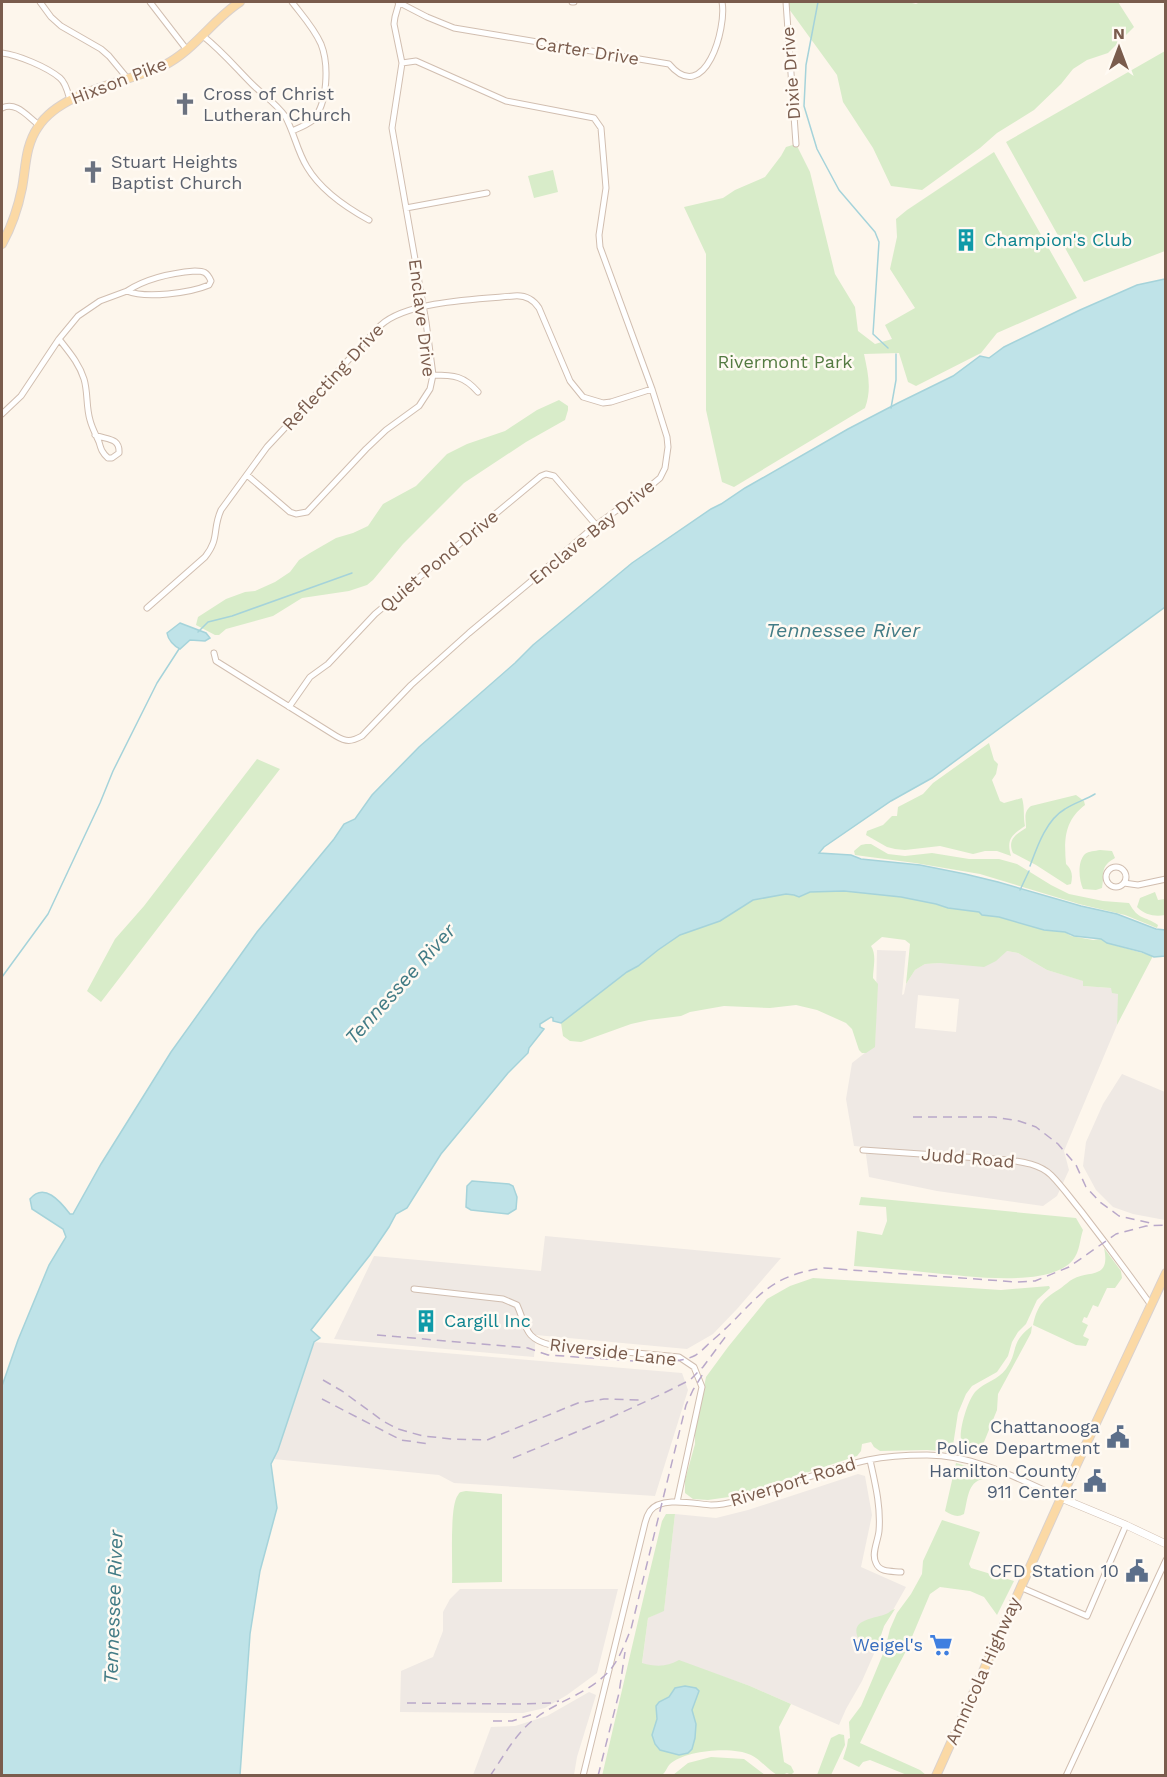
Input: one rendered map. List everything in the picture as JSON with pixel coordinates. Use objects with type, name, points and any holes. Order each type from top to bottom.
[{"type":"main road","name":"Hixson Pike","points":[[2,244],[13,221],[22,188],[26,153],[31,139],[49,113],[70,100],[162,66],[187,51],[237,2]]},
{"type":"main road","name":"Amnicola Highway","points":[[938,1775],[1020,1587],[1166,1273]]},
{"type":"street","points":[[40,2],[61,26],[110,56],[128,79]]},
{"type":"street","points":[[150,2],[187,51]]},
{"type":"street","points":[[292,2],[321,45],[326,74],[322,100],[317,114],[307,124],[292,131]]},
{"type":"street","name":"Carter Drive","points":[[398,2],[454,28],[669,64],[676,73],[685,78],[701,72],[710,60],[716,46],[724,10],[722,2]]},
{"type":"street","name":"Enclave Drive","points":[[247,475],[290,512],[296,514],[307,512],[386,430],[419,406],[430,388],[433,375],[424,307],[392,128],[402,63],[394,24],[398,2]]},
{"type":"street","name":"Dixie Drive","points":[[786,2],[796,144]]},
{"type":"street","points":[[203,36],[221,50],[251,83],[278,107],[313,176],[337,198],[369,220]]},
{"type":"street","points":[[2,53],[12,54],[26,60],[61,79],[70,100]]},
{"type":"street","name":"Enclave Bay Drive","points":[[214,653],[216,661],[345,741],[351,741],[362,736],[419,677],[596,525],[648,488],[660,477],[665,468],[667,437],[600,247],[599,235],[606,189],[601,128],[594,118],[506,101],[416,61],[402,63]]},
{"type":"street","points":[[2,108],[14,105],[39,125]]},
{"type":"street","points":[[406,208],[487,193]]},
{"type":"street","points":[[2,414],[21,396],[59,339],[78,316],[100,301],[170,274],[204,271],[211,281],[209,285],[186,292],[134,294],[127,291]]},
{"type":"street","name":"Reflecting Drive","points":[[147,608],[205,557],[211,549],[215,541],[221,510],[267,447],[381,325],[397,314],[424,307],[514,296],[526,297],[539,308],[570,381],[583,397],[611,402],[652,390]]},
{"type":"street","points":[[59,339],[81,370],[85,381],[89,419],[95,435],[105,455],[112,458],[119,453],[118,443],[95,435]]},
{"type":"street","points":[[433,375],[458,377],[467,381],[478,392]]},
{"type":"street","name":"Quiet Pond Drive","points":[[289,707],[310,677],[333,660],[375,614],[541,476],[546,474],[554,476],[596,525]]},
{"type":"street","points":[[1124,883],[1138,885],[1166,879]]},
{"type":"street","name":"Judd Road","points":[[863,1150],[1008,1160],[1037,1167],[1050,1174],[1070,1197],[1151,1305]]},
{"type":"street","name":"Riverside Lane","points":[[414,1289],[504,1299],[517,1305],[529,1335],[539,1342],[679,1357],[694,1367],[702,1387],[677,1502]]},
{"type":"street","name":"Riverport Road","points":[[583,1776],[645,1523],[650,1510],[657,1505],[663,1502],[716,1505],[870,1460],[929,1455],[971,1461],[1061,1498]]},
{"type":"street","points":[[870,1460],[880,1507],[879,1533],[873,1557],[877,1566],[884,1571],[901,1572]]},
{"type":"street","points":[[1061,1498],[1166,1544]]},
{"type":"street","points":[[1020,1587],[1088,1616],[1126,1525]]},
{"type":"street","points":[[1066,1776],[1166,1560]]},
{"type":"shaded area","points":[[877,950],[906,951],[902,995],[915,970],[925,964],[1007,951],[1018,953],[1047,970],[1084,981],[1083,986],[1111,988],[1119,994],[1117,1025],[1064,1151],[1069,1170],[1057,1196],[1043,1206],[937,1191],[869,1177],[865,1147],[854,1146],[846,1099],[852,1063],[875,1045]],"holes":[[[918,995],[959,999],[956,1032],[915,1028]]]},
{"type":"shaded area","points":[[1122,1074],[1165,1092],[1165,1220],[1133,1214],[1113,1207],[1096,1190],[1083,1166],[1086,1142],[1103,1104]]},
{"type":"shaded area","points":[[545,1236],[781,1258],[713,1334],[687,1349],[536,1335],[534,1357],[334,1339],[374,1256],[541,1271]]},
{"type":"shaded area","points":[[314,1342],[682,1373],[688,1390],[655,1496],[454,1483],[439,1475],[273,1459]]},
{"type":"shaded area","points":[[858,1474],[865,1476],[872,1515],[861,1567],[906,1587],[884,1626],[862,1681],[839,1725],[750,1686],[679,1661],[670,1665],[653,1667],[642,1664],[648,1618],[664,1610],[675,1514],[716,1518],[748,1510]]},
{"type":"shaded area","points":[[460,1589],[618,1589],[597,1673],[545,1708],[523,1713],[400,1712],[401,1671],[433,1657],[443,1631],[443,1612],[450,1599]]},
{"type":"shaded area","points":[[589,1692],[596,1695],[577,1757],[574,1775],[473,1775],[491,1727],[515,1726],[547,1716]]},
{"type":"green space","points":[[789,2],[908,2],[916,4],[918,3],[914,2],[1118,2],[1134,27],[1108,53],[1087,60],[1073,69],[1034,110],[997,133],[922,190],[891,186],[873,148],[843,102],[837,75],[789,9]]},
{"type":"green space","points":[[1165,51],[1165,251],[1084,282],[1006,142]]},
{"type":"green space","name":"Rivermont Park","points":[[796,144],[810,172],[835,274],[855,307],[858,331],[875,344],[892,339],[885,325],[915,308],[890,269],[897,237],[896,219],[994,152],[1077,298],[997,333],[981,353],[916,386],[908,382],[899,353],[864,354],[869,388],[865,408],[734,487],[722,482],[706,410],[706,254],[684,207],[723,198],[765,177],[786,147]]},
{"type":"green space","points":[[553,170],[558,192],[534,198],[528,176]]},
{"type":"green space","points":[[559,400],[568,406],[565,420],[526,442],[464,483],[403,544],[367,585],[349,591],[302,598],[273,616],[226,629],[219,635],[196,625],[198,617],[226,599],[255,591],[275,582],[290,572],[299,560],[310,553],[336,538],[368,526],[383,504],[416,486],[447,454],[467,444],[505,431],[537,410]]},
{"type":"green space","points":[[989,743],[994,760],[998,764],[992,780],[1000,801],[1004,803],[1022,798],[1023,802],[1025,826],[1011,838],[1009,845],[1011,856],[997,851],[973,854],[940,846],[895,849],[866,835],[867,831],[883,825],[892,816],[897,816],[898,807],[923,794],[933,783]]},
{"type":"green space","points":[[257,759],[280,769],[101,1002],[87,991],[115,939],[144,906]]},
{"type":"green space","points":[[1076,795],[1084,801],[1085,805],[1073,818],[1067,831],[1066,864],[1071,871],[1072,878],[1071,884],[1067,885],[1013,853],[1011,844],[1016,835],[1026,828],[1025,819],[1028,808]]},
{"type":"green space","points":[[866,844],[871,844],[888,854],[905,856],[932,853],[969,859],[999,859],[1017,864],[1069,894],[1103,901],[1129,903],[1139,915],[1158,925],[1157,928],[1125,915],[1079,904],[980,874],[855,855],[854,851]]},
{"type":"green space","points":[[1112,851],[1115,858],[1105,867],[1102,888],[1083,889],[1080,881],[1082,857],[1088,852]]},
{"type":"green space","points":[[810,892],[901,897],[948,908],[979,912],[982,915],[1065,932],[1071,936],[1101,939],[1107,943],[1153,956],[1117,1025],[1118,994],[1112,993],[1111,988],[1083,986],[1083,981],[1047,970],[1018,953],[1007,951],[996,961],[984,967],[925,964],[915,970],[906,984],[910,944],[905,940],[882,937],[871,946],[874,957],[873,978],[878,984],[875,1047],[866,1053],[859,1050],[852,1029],[846,1023],[817,1010],[796,1005],[770,1008],[724,1006],[631,1024],[581,1042],[570,1041],[563,1036],[561,1023],[680,935],[720,921],[753,900],[786,894],[801,896]]},
{"type":"green space","points":[[1155,892],[1158,900],[1165,899],[1165,915],[1150,915],[1137,907],[1140,898]]},
{"type":"green space","points":[[861,1197],[1076,1218],[1083,1230],[1073,1260],[1057,1271],[1041,1276],[984,1278],[854,1266],[857,1231],[882,1235],[887,1221],[886,1207],[859,1205]]},
{"type":"green space","points":[[1104,1248],[1121,1271],[1122,1278],[1115,1288],[1107,1288],[1098,1307],[1093,1305],[1087,1318],[1084,1317],[1082,1322],[1088,1325],[1083,1336],[1089,1339],[1086,1346],[1076,1345],[1033,1325],[1042,1302],[1050,1295],[1073,1279],[1101,1269],[1105,1258]]},
{"type":"green space","points":[[813,1278],[1001,1290],[1049,1286],[1050,1288],[1037,1300],[1026,1324],[1018,1332],[1008,1356],[997,1372],[972,1386],[966,1394],[958,1413],[952,1452],[880,1451],[871,1442],[862,1444],[857,1456],[736,1496],[708,1500],[693,1499],[685,1493],[685,1480],[695,1444],[695,1431],[706,1377],[767,1299],[790,1286]]},
{"type":"green space","points":[[1032,1326],[1031,1333],[998,1394],[997,1410],[982,1447],[976,1452],[968,1452],[962,1443],[961,1435],[970,1400],[976,1391],[1006,1369],[1020,1338]]},
{"type":"green space","points":[[956,1463],[984,1471],[983,1479],[971,1488],[964,1514],[959,1516],[945,1511]]},
{"type":"green space","points":[[466,1491],[502,1494],[502,1582],[452,1583],[453,1511],[459,1494]]},
{"type":"green space","points":[[666,1514],[675,1514],[664,1611],[648,1618],[642,1663],[661,1666],[679,1660],[791,1704],[779,1727],[784,1762],[791,1766],[794,1772],[791,1775],[787,1773],[777,1775],[751,1755],[743,1752],[721,1750],[686,1755],[670,1764],[662,1775],[602,1776],[654,1553]]},
{"type":"green space","points":[[942,1520],[980,1532],[969,1564],[971,1568],[1014,1581],[997,1615],[984,1597],[970,1591],[940,1587],[930,1594],[906,1651],[860,1743],[920,1770],[926,1775],[907,1775],[870,1760],[863,1762],[859,1767],[843,1759],[850,1738],[849,1722],[861,1706],[885,1649],[897,1613],[922,1574],[923,1561]]},
{"type":"green space","points":[[895,1609],[884,1626],[877,1647],[859,1640],[857,1628],[860,1624]]},
{"type":"green space","points":[[839,1734],[844,1735],[845,1745],[831,1775],[817,1775],[831,1738]]},
{"type":"green space","points":[[711,1757],[744,1759],[765,1775],[673,1775],[688,1763]]},
{"type":"water","name":"Tennessee River","points":[[1165,279],[1165,607],[932,778],[891,801],[824,847],[819,853],[851,855],[861,859],[920,865],[965,874],[1117,914],[1156,929],[1165,930],[1165,956],[1154,957],[1107,943],[1101,939],[1044,930],[999,917],[982,915],[979,912],[948,908],[901,897],[844,891],[810,892],[799,897],[786,894],[753,900],[720,921],[680,935],[561,1023],[553,1021],[551,1017],[540,1024],[540,1027],[544,1029],[529,1048],[528,1053],[508,1073],[441,1154],[407,1208],[396,1214],[370,1255],[311,1330],[320,1338],[314,1342],[278,1450],[271,1464],[277,1508],[260,1571],[250,1634],[240,1775],[2,1775],[2,1386],[49,1265],[66,1237],[63,1229],[32,1209],[30,1199],[41,1192],[52,1195],[70,1214],[73,1214],[101,1164],[171,1052],[257,932],[344,824],[355,819],[372,795],[419,747],[533,645],[632,563],[745,488],[848,429],[953,376],[980,356],[989,358],[1004,347],[1080,310],[1137,285]]},
{"type":"water","points":[[180,623],[206,633],[210,638],[205,641],[190,640],[180,649],[167,633]]},
{"type":"water","points":[[472,1181],[513,1186],[517,1197],[516,1209],[508,1214],[471,1210],[466,1207],[467,1186]]},
{"type":"water","points":[[685,1686],[696,1688],[699,1691],[692,1710],[696,1724],[695,1738],[692,1749],[688,1753],[679,1755],[660,1750],[652,1735],[657,1719],[656,1706],[669,1697],[675,1688]]},
{"type":"waterway","points":[[818,2],[806,65],[804,106],[817,149],[839,190],[875,232],[879,242],[873,334],[888,348]]},
{"type":"waterway","points":[[891,408],[896,380],[896,354]]},
{"type":"waterway","points":[[198,632],[208,622],[232,616],[352,573]]},
{"type":"waterway","points":[[2,977],[48,914],[113,771],[157,683],[179,649]]},
{"type":"waterway","points":[[1030,866],[1043,834],[1052,820],[1068,807],[1095,794]]},
{"type":"waterway","points":[[1020,890],[1029,871]]},
{"type":"railway","points":[[913,1117],[994,1117],[1019,1121],[1036,1127],[1058,1144],[1076,1165],[1086,1187],[1100,1202],[1119,1216],[1150,1223]]},
{"type":"railway","points":[[377,1335],[528,1348],[548,1355],[664,1363],[696,1355],[762,1293],[773,1285],[803,1272],[824,1268],[1017,1282],[1035,1281],[1069,1267],[1116,1234],[1146,1226],[1166,1225]]},
{"type":"railway","points":[[513,1458],[603,1421],[690,1380],[703,1367],[726,1336]]},
{"type":"railway","points":[[490,1776],[520,1733],[532,1721],[602,1678],[619,1655],[631,1629],[686,1405],[704,1372]]},
{"type":"railway","points":[[323,1380],[398,1429],[423,1436],[452,1439],[487,1440],[578,1403],[604,1399],[642,1400]]},
{"type":"railway","points":[[322,1399],[401,1440],[430,1444]]},
{"type":"railway","points":[[598,1776],[619,1693],[625,1652]]},
{"type":"railway","points":[[407,1703],[521,1704],[559,1701]]},
{"type":"railway","points":[[493,1721],[512,1721],[536,1713]]},
{"type":"place","name":"Cross of Christ Lutheran Church","points":[[185,104]]},
{"type":"place","name":"Stuart Heights Baptist Church","points":[[93,172]]},
{"type":"place","name":"Champion's Club","points":[[966,240]]},
{"type":"place","name":"Cargill Inc","points":[[426,1321]]},
{"type":"place","name":"Chattanooga Police Department","points":[[1118,1437]]},
{"type":"place","name":"Hamilton County 911 Center","points":[[1095,1481]]},
{"type":"place","name":"CFD Station 10","points":[[1137,1571]]},
{"type":"place","name":"Weigel's","points":[[941,1645]]}]
